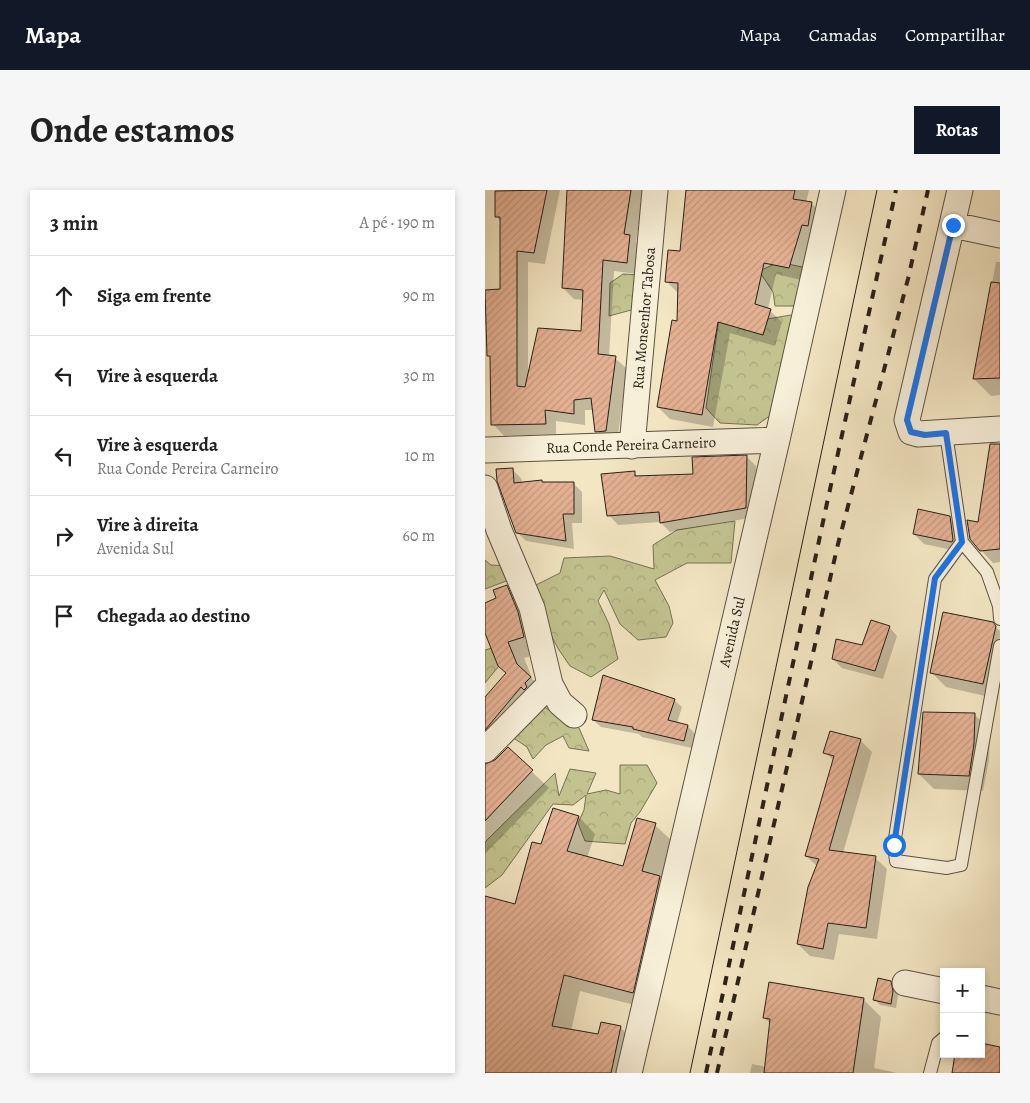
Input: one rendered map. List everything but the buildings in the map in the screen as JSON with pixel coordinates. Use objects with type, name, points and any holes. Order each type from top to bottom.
[{"type":"street","name":"Rua Monsenhor Tabosa","points":[[632,446],[655,190]]},
{"type":"street","name":"Avenida Sul","points":[[629,1073],[777,440],[833,190]]},
{"type":"street","points":[[960,190],[907,420],[911,432],[925,435],[1000,429]]},
{"type":"street","points":[[953,225],[1000,235]]},
{"type":"street","name":"Rua Conde Pereira Carneiro","points":[[485,450],[777,440]]},
{"type":"street","points":[[485,488],[499,530],[532,608],[550,684],[560,703],[574,715]]},
{"type":"street","points":[[485,750],[550,684]]},
{"type":"street","points":[[905,983],[940,990]]},
{"type":"lane","points":[[946,433],[962,542],[987,572],[999,606],[1000,619]]},
{"type":"lane","points":[[962,542],[935,578],[894,845],[896,860],[947,868],[961,865],[1000,646]]},
{"type":"lane","points":[[930,1073],[940,1041]]},
{"type":"green space","points":[[779,262],[802,267],[806,283],[794,306],[775,306],[773,292],[759,271]]},
{"type":"green space","points":[[623,274],[640,275],[635,309],[609,316],[610,283]]},
{"type":"green space","points":[[791,315],[799,324],[771,415],[757,425],[720,423],[706,408],[719,319],[743,323]]},
{"type":"green space","points":[[735,521],[731,563],[687,563],[655,580],[669,606],[673,623],[666,637],[638,640],[620,624],[604,590],[598,601],[609,624],[618,659],[591,677],[570,666],[547,628],[536,585],[560,573],[564,558],[610,556],[654,569],[653,545],[677,530]]},
{"type":"green space","points":[[485,560],[491,565],[509,566],[509,580],[485,589]]},
{"type":"green space","points":[[499,646],[503,661],[485,683],[485,650]]},
{"type":"green space","points":[[541,705],[579,728],[589,751],[569,748],[563,736],[546,745],[533,759],[527,747],[509,735]]},
{"type":"green space","points":[[620,765],[647,765],[657,783],[640,812],[631,823],[625,844],[585,841],[578,823],[584,810],[586,795],[573,805],[553,804],[502,875],[485,888],[485,842],[555,773],[559,796],[570,769],[596,773],[587,794],[606,790],[620,794]]},
{"type":"tram line","points":[[690,1073],[877,190]]},
{"type":"railway","points":[[706,1073],[827,503],[896,190]]},
{"type":"railway","points":[[717,1073],[838,544],[908,279],[928,190]]},
{"type":"route","points":[[894,845],[935,578],[962,542],[946,433],[925,435],[911,432],[907,420],[953,225]]}]
